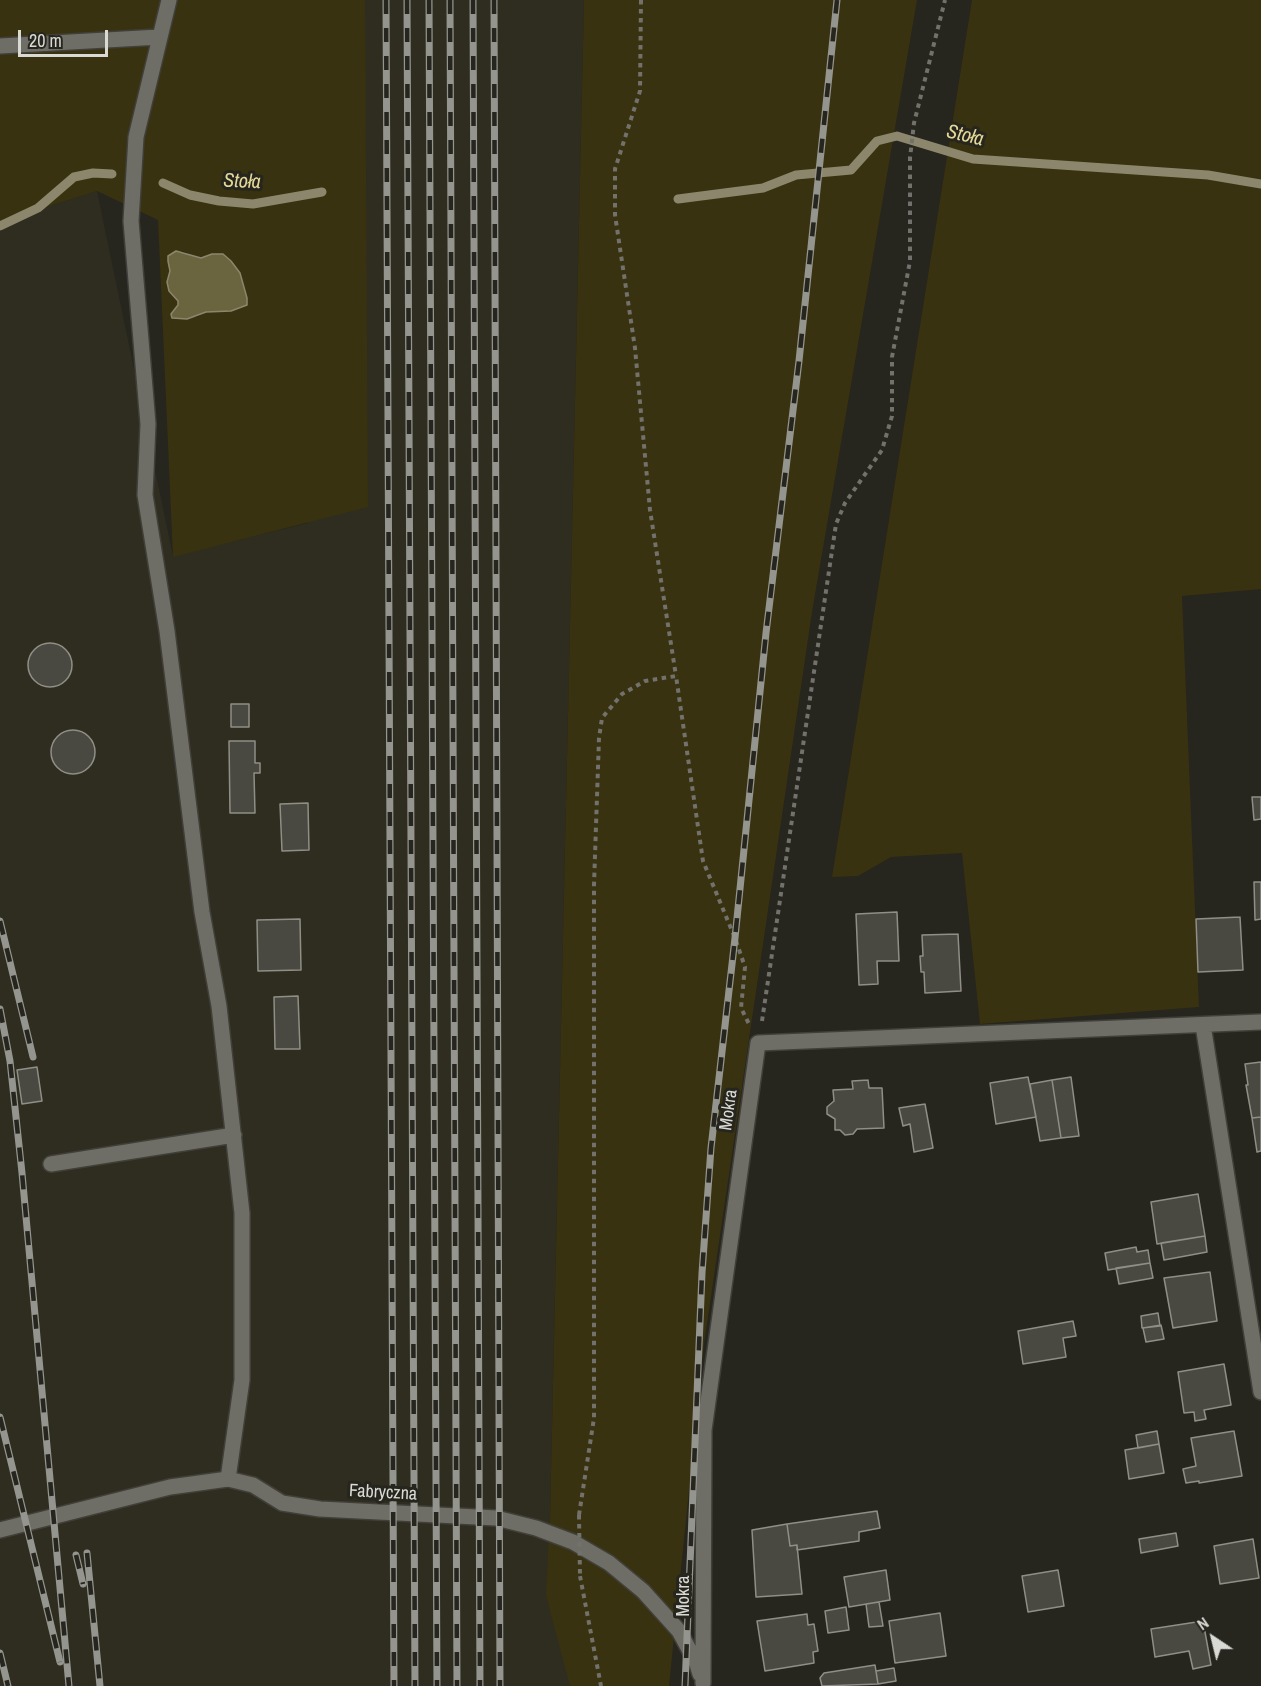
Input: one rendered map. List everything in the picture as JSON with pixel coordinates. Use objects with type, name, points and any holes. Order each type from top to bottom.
[{"type":"street","points":[[169,0],[136,137],[131,221],[148,424],[145,495],[167,631],[202,912],[219,1006],[242,1213],[242,1368],[228,1479]]},
{"type":"street","points":[[0,46],[159,37]]},
{"type":"street","points":[[758,1043],[1261,1022]]},
{"type":"street","points":[[1203,1025],[1261,1392]]},
{"type":"street","name":"Mokra","points":[[703,1685],[704,1430],[758,1043]]},
{"type":"street","points":[[51,1164],[234,1135]]},
{"type":"street","name":"Fabryczna","points":[[0,1530],[170,1487],[228,1479],[253,1485],[282,1503],[320,1509],[496,1518],[536,1528],[573,1542],[609,1563],[643,1591],[679,1631],[697,1664],[703,1685]]},
{"type":"path","points":[[641,0],[640,91],[615,169],[615,214],[635,348],[650,510],[703,861],[745,967],[741,1008],[758,1043]]},
{"type":"path","points":[[758,1043],[836,524],[845,503],[882,450],[892,416],[892,357],[910,261],[910,158],[914,123],[945,0]]},
{"type":"path","points":[[601,1686],[580,1576],[579,1515],[594,1418],[594,885],[599,738],[602,718],[622,694],[645,681],[676,675]]},
{"type":"shaded area","points":[[0,0],[365,0],[368,507],[173,557],[158,220],[97,191],[0,222]],"holes":[[[182,251],[201,258],[212,254],[240,273],[247,305],[231,311],[206,312],[197,317],[171,314],[178,305],[178,301],[169,291],[167,282],[170,271]]]},
{"type":"shaded area","points":[[297,0],[584,0],[550,1517],[570,1686],[0,1686],[0,222],[97,191],[173,556],[308,523],[309,174]]},
{"type":"shaded area","points":[[584,0],[917,0],[812,612],[704,1344],[669,1686],[570,1686],[546,1595],[550,1517]]},
{"type":"shaded area","points":[[972,0],[1261,0],[1261,589],[1182,596],[1199,1007],[980,1024],[962,853],[891,857],[858,876],[832,877]]},
{"type":"shaded area","points":[[176,251],[201,258],[212,254],[223,254],[240,273],[247,305],[231,311],[206,312],[187,319],[172,318],[171,314],[178,305],[178,301],[169,291],[167,282],[170,271],[168,256]]},
{"type":"building","points":[[50,643],[65,650],[72,665],[65,680],[50,687],[35,680],[28,665],[35,650]]},
{"type":"building","points":[[231,704],[249,704],[249,727],[231,727]]},
{"type":"building","points":[[73,730],[88,737],[95,752],[88,767],[73,774],[58,767],[51,752],[58,737]]},
{"type":"building","points":[[229,741],[255,741],[255,763],[260,763],[260,773],[254,773],[255,813],[230,813]]},
{"type":"building","points":[[1252,797],[1261,797],[1261,819],[1254,820]]},
{"type":"building","points":[[308,803],[309,850],[282,851],[280,804]]},
{"type":"building","points":[[1254,882],[1261,882],[1261,919],[1255,920]]},
{"type":"building","points":[[897,912],[899,961],[877,961],[878,984],[859,985],[856,914]]},
{"type":"building","points":[[1240,917],[1243,970],[1198,972],[1196,919]]},
{"type":"building","points":[[300,919],[301,970],[258,971],[257,920]]},
{"type":"building","points":[[958,934],[961,991],[925,993],[924,972],[921,972],[920,956],[923,956],[922,935]]},
{"type":"building","points":[[298,996],[300,1049],[275,1049],[274,997]]},
{"type":"building","points":[[1261,1062],[1261,1117],[1252,1118],[1245,1064]]},
{"type":"building","points":[[37,1067],[42,1101],[22,1104],[17,1070]]},
{"type":"building","points":[[1028,1077],[1036,1117],[996,1124],[990,1083]]},
{"type":"building","points":[[1071,1077],[1079,1136],[1061,1138],[1052,1080]]},
{"type":"building","points":[[868,1080],[869,1088],[882,1088],[884,1128],[857,1129],[853,1134],[845,1135],[840,1130],[835,1130],[835,1119],[827,1114],[827,1107],[834,1101],[833,1090],[853,1089],[852,1081]]},
{"type":"building","points":[[1052,1080],[1061,1138],[1040,1141],[1030,1084]]},
{"type":"building","points":[[925,1104],[933,1148],[914,1152],[910,1124],[903,1126],[899,1108]]},
{"type":"building","points":[[1261,1117],[1261,1151],[1257,1152],[1252,1118]]},
{"type":"building","points":[[1198,1194],[1205,1236],[1157,1244],[1151,1202]]},
{"type":"building","points":[[1205,1236],[1207,1252],[1164,1260],[1161,1243]]},
{"type":"building","points":[[1136,1247],[1137,1252],[1148,1250],[1150,1263],[1108,1270],[1105,1253]]},
{"type":"building","points":[[1150,1263],[1153,1278],[1119,1284],[1116,1268]]},
{"type":"building","points":[[1210,1272],[1217,1321],[1173,1328],[1164,1278]]},
{"type":"building","points":[[1158,1313],[1160,1326],[1142,1328],[1141,1316]]},
{"type":"building","points":[[1073,1321],[1076,1336],[1063,1338],[1066,1357],[1023,1364],[1018,1331]]},
{"type":"building","points":[[1161,1325],[1164,1339],[1146,1342],[1143,1328]]},
{"type":"building","points":[[1224,1364],[1231,1405],[1204,1410],[1206,1419],[1195,1421],[1194,1412],[1184,1413],[1178,1372]]},
{"type":"building","points":[[1157,1431],[1159,1444],[1138,1448],[1136,1435]]},
{"type":"building","points":[[1234,1431],[1242,1476],[1186,1483],[1183,1469],[1196,1466],[1191,1438]]},
{"type":"building","points":[[1159,1444],[1164,1473],[1129,1479],[1125,1450]]},
{"type":"building","points":[[877,1511],[880,1528],[859,1532],[859,1541],[797,1550],[797,1545],[790,1546],[787,1524]]},
{"type":"building","points":[[787,1524],[790,1546],[797,1545],[802,1594],[756,1597],[752,1530]]},
{"type":"building","points":[[1176,1533],[1178,1546],[1141,1553],[1139,1539]]},
{"type":"building","points":[[1253,1539],[1259,1578],[1220,1584],[1214,1546]]},
{"type":"building","points":[[886,1570],[890,1600],[849,1607],[844,1577]]},
{"type":"building","points":[[1058,1570],[1064,1606],[1028,1612],[1022,1576]]},
{"type":"building","points":[[879,1602],[883,1626],[869,1627],[866,1604]]},
{"type":"building","points":[[846,1607],[849,1630],[828,1633],[825,1611]]},
{"type":"building","points":[[940,1613],[946,1656],[895,1663],[889,1621]]},
{"type":"building","points":[[807,1614],[808,1625],[814,1624],[818,1651],[813,1652],[814,1663],[765,1671],[757,1621]]},
{"type":"building","points":[[1203,1621],[1211,1665],[1193,1669],[1189,1651],[1155,1657],[1151,1629]]},
{"type":"building","points":[[875,1665],[878,1684],[822,1686],[820,1678],[824,1673]]},
{"type":"building","points":[[894,1668],[896,1681],[878,1684],[876,1671]]},
{"type":"waterway","name":"Stoła","points":[[678,199],[763,188],[796,175],[851,170],[877,141],[897,136],[973,159],[1208,175],[1261,184]]},
{"type":"waterway","name":"Stoła","points":[[0,226],[38,208],[74,177],[93,173],[112,174]]},
{"type":"waterway","name":"Stoła","points":[[163,183],[190,195],[219,201],[253,204],[322,192]]},
{"type":"railway","points":[[386,0],[394,1686]]},
{"type":"railway","points":[[407,0],[415,1686]]},
{"type":"railway","points":[[429,0],[437,1686]]},
{"type":"railway","points":[[450,0],[457,1686]]},
{"type":"railway","points":[[473,0],[480,1686]]},
{"type":"railway","points":[[494,0],[500,1686]]},
{"type":"railway","points":[[685,1686],[702,1273],[711,1148],[837,0]]},
{"type":"railway","points":[[0,921],[33,1057]]},
{"type":"railway","points":[[0,1009],[10,1061],[22,1173],[69,1686]]},
{"type":"railway","points":[[0,1417],[60,1662]]},
{"type":"railway","points":[[87,1553],[100,1686]]},
{"type":"railway","points":[[76,1555],[83,1584]]},
{"type":"railway","points":[[0,1653],[8,1686]]}]
